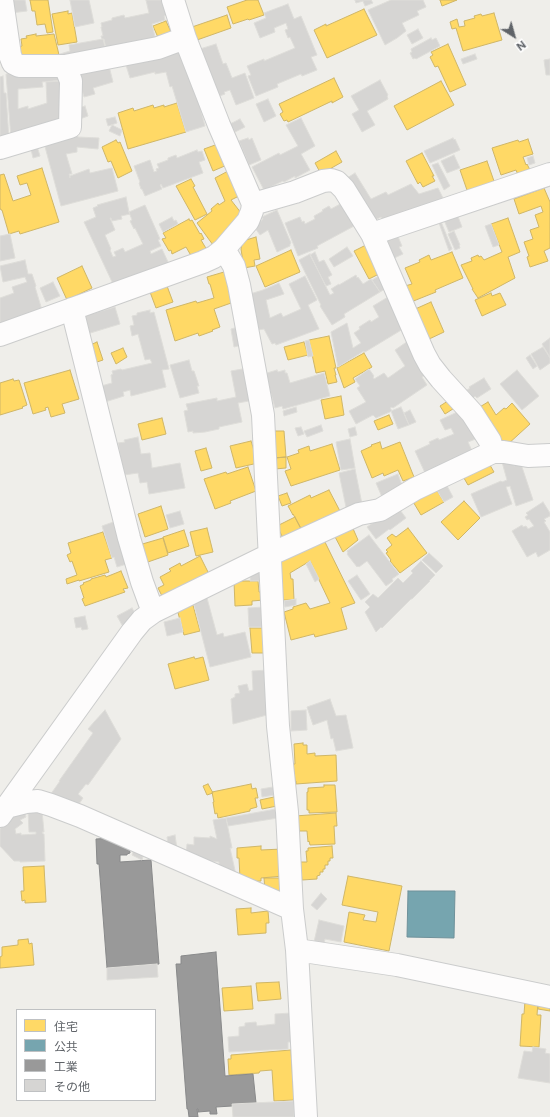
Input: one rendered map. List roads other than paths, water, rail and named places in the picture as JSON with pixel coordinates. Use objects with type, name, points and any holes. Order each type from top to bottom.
[{"type":"street","points":[[2,0],[10,55],[13,63],[18,66],[66,66],[158,48],[185,38]]},
{"type":"street","points":[[0,335],[214,257],[224,249],[248,221],[253,204],[218,125],[185,38],[174,0]]},
{"type":"street","points":[[0,148],[70,127],[71,81],[66,66]]},
{"type":"street","points":[[372,234],[550,174]]},
{"type":"street","points":[[253,204],[295,192],[323,181],[331,180],[337,182],[344,189],[372,234],[430,365],[472,413],[490,441],[493,452]]},
{"type":"street","points":[[224,249],[234,266],[239,285],[263,415],[278,726],[287,812],[292,909],[298,950],[306,1117]]},
{"type":"street","points":[[72,309],[129,538],[142,582],[153,612]]},
{"type":"street","points":[[3,812],[132,632],[142,620],[153,612],[269,555],[359,514],[380,510],[415,489],[493,452],[504,452],[528,456],[550,455]]},
{"type":"street","points":[[3,812],[26,802],[38,801],[51,805],[80,816],[292,909]]},
{"type":"street","points":[[298,950],[397,965],[550,997]]}]
